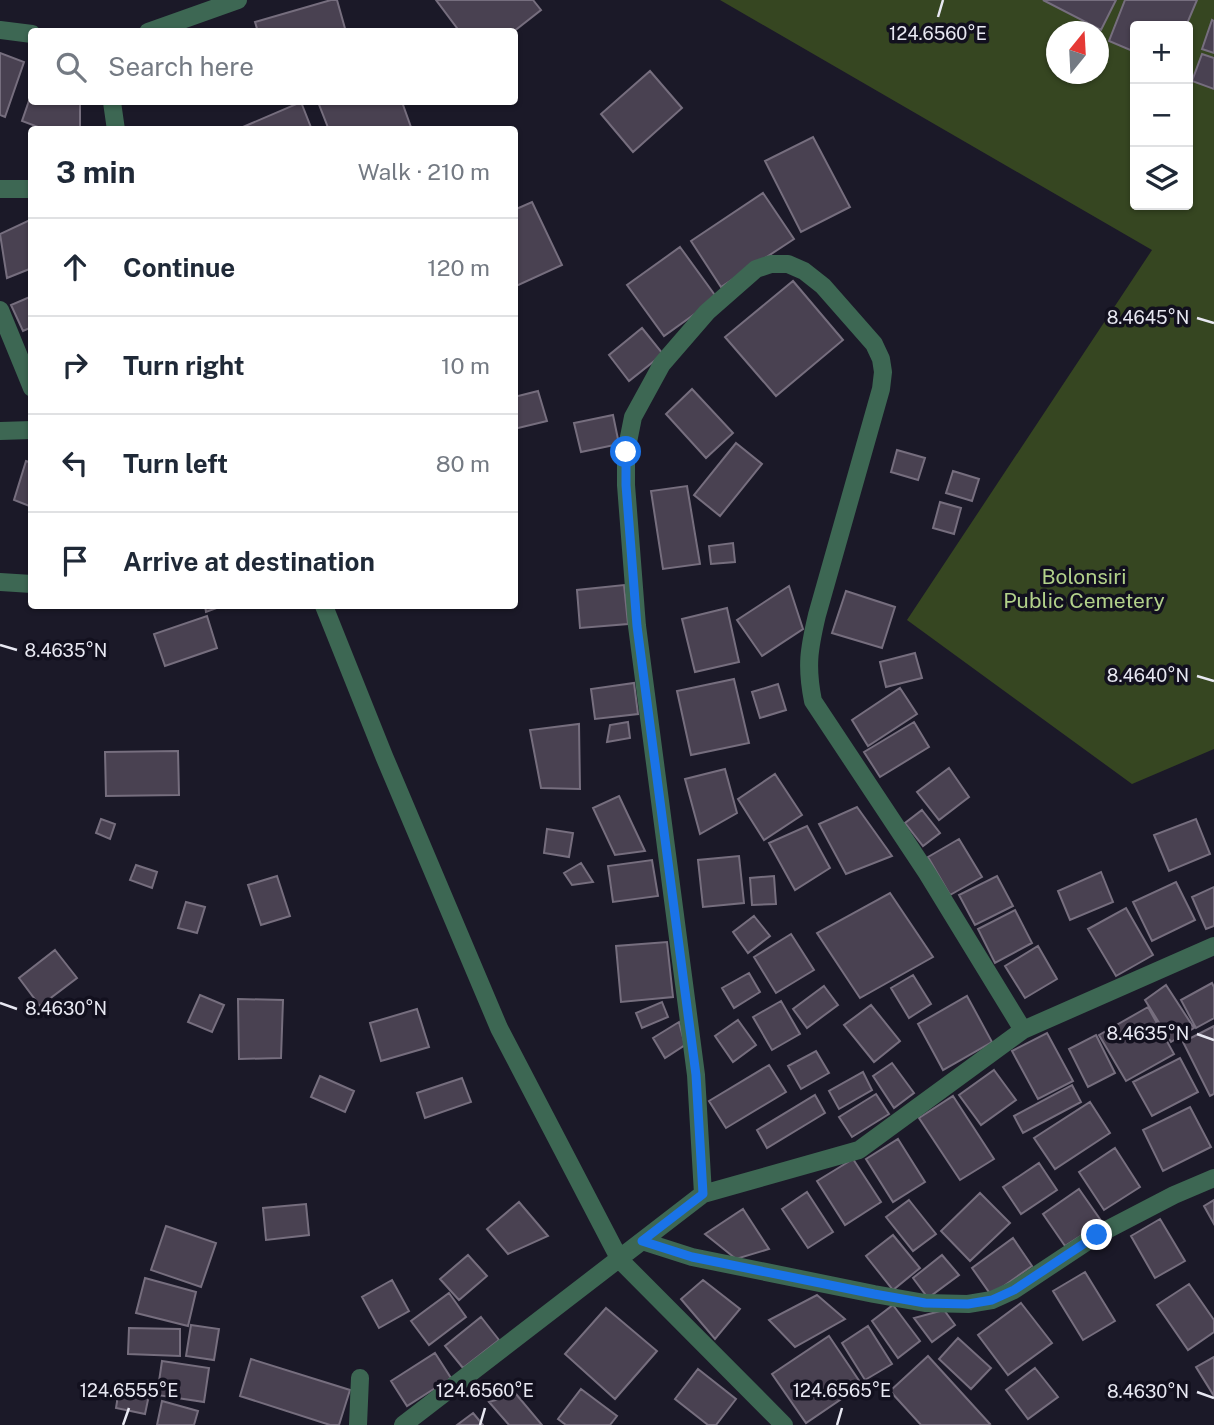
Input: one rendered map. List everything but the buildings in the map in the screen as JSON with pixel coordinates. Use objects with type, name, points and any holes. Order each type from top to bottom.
[{"type":"street","points":[[159,28],[238,0]]},
{"type":"street","points":[[0,30],[28,34]]},
{"type":"street","points":[[112,105],[115,126]]},
{"type":"street","points":[[0,189],[28,189]]},
{"type":"street","points":[[703,1194],[696,1075],[637,626],[626,452],[634,417],[662,364],[707,313],[756,269],[771,264],[788,264],[804,271],[823,286],[874,344],[883,372],[881,389],[814,625],[808,673],[813,701],[927,873],[1023,1030]]},
{"type":"street","points":[[0,310],[28,378]]},
{"type":"street","points":[[0,431],[28,430]]},
{"type":"street","points":[[0,582],[28,584]]},
{"type":"street","points":[[325,609],[499,1028],[620,1260],[784,1425]]},
{"type":"street","points":[[403,1425],[703,1194],[859,1150],[1023,1030],[1214,946]]},
{"type":"street","points":[[642,1241],[692,1257],[874,1294],[925,1303],[968,1304],[992,1300],[1014,1290],[1097,1235],[1174,1195],[1214,1178]]},
{"type":"street","points":[[358,1425],[360,1378]]},
{"type":"green space","name":"Bolonsiri Public Cemetery","points":[[720,0],[1214,0],[1214,749],[1132,784],[907,620],[1152,250]]},
{"type":"route","points":[[626,452],[637,626],[696,1075],[703,1194],[642,1241],[692,1257],[874,1294],[925,1303],[968,1304],[992,1300],[1014,1290],[1097,1235]]}]
